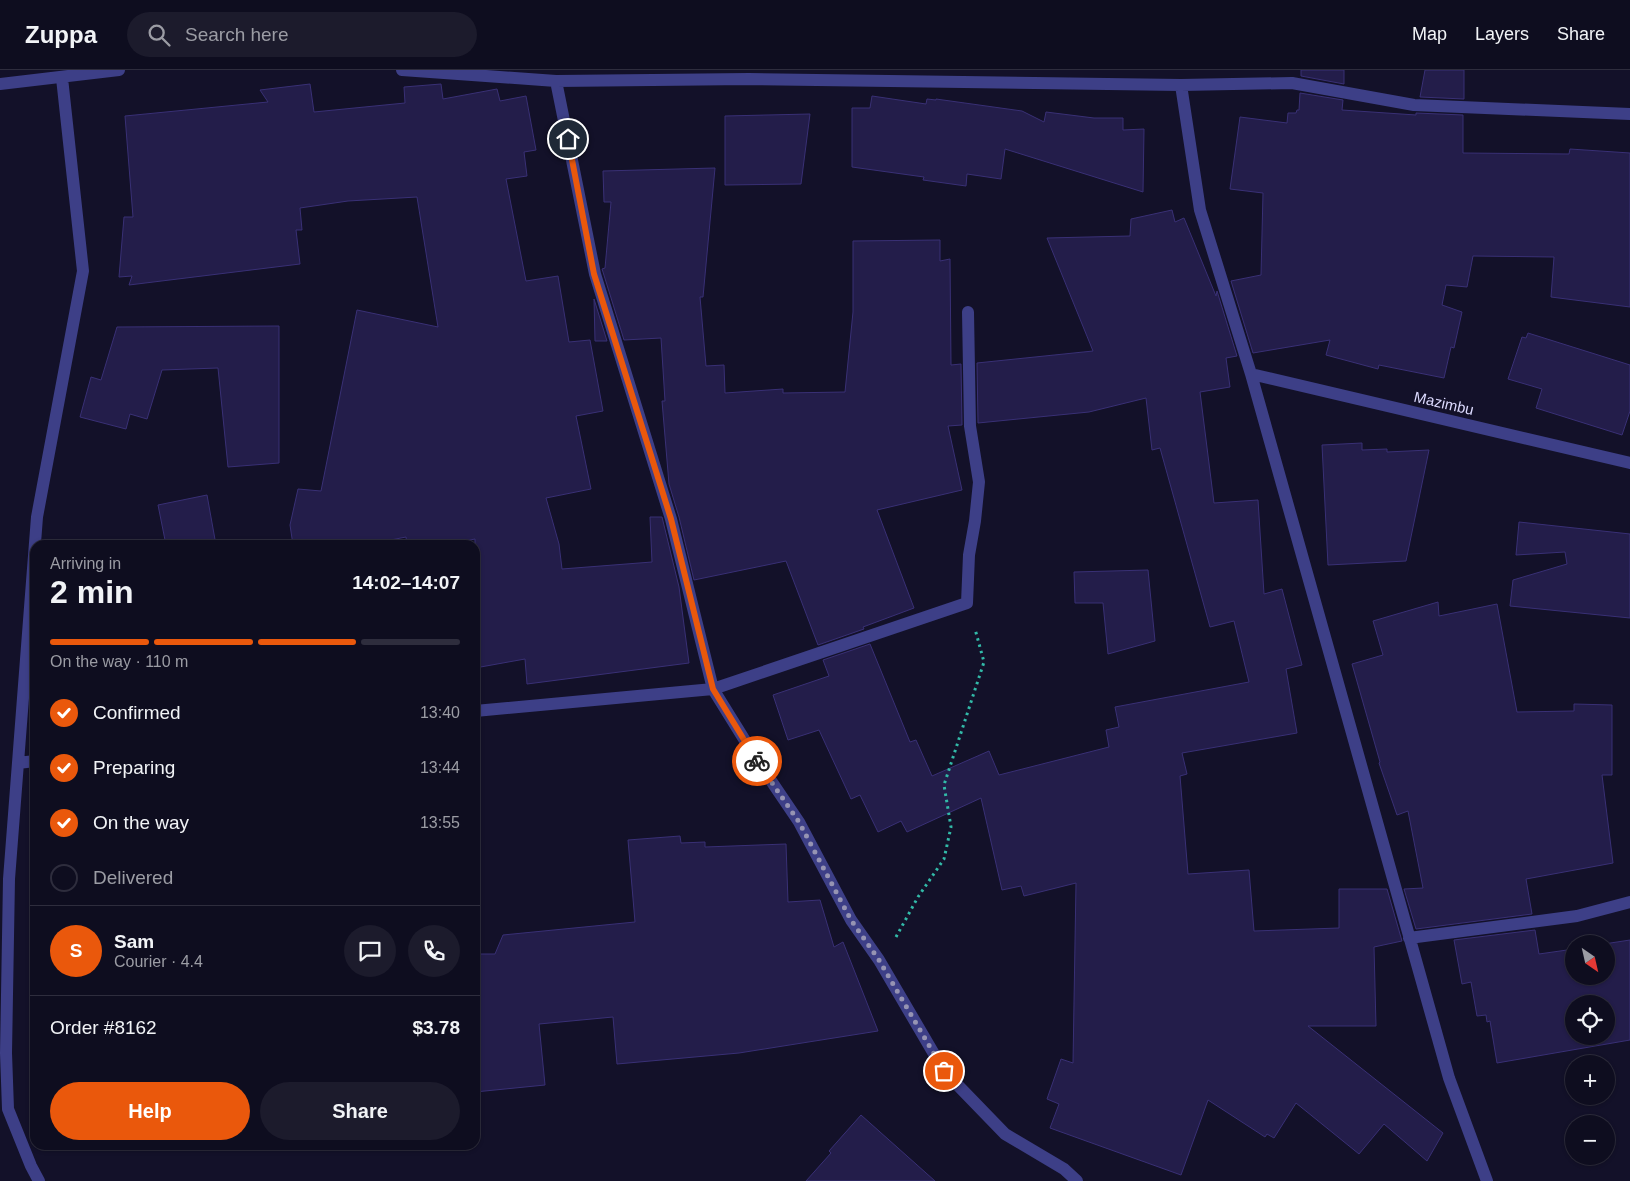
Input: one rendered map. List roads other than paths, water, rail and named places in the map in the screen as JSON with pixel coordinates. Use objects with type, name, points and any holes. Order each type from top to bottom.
[{"type":"street","points":[[0,84],[119,70]]},
{"type":"street","points":[[402,70],[556,81],[749,79],[1182,85],[1292,83],[1414,105],[1630,114]]},
{"type":"street","points":[[35,540],[37,517],[83,272],[62,78]]},
{"type":"street","points":[[556,81],[594,274],[671,519],[713,689],[756,760],[799,822],[851,920],[879,960],[944,1071],[1005,1134],[1064,1169],[1077,1181]]},
{"type":"street","points":[[1182,85],[1200,210],[1251,374],[1449,1078],[1487,1181]]},
{"type":"street","points":[[480,711],[713,689],[967,603],[969,555],[976,521],[979,482],[970,426],[968,312]]},
{"type":"street","name":"Mazimbu","points":[[1251,374],[1630,463]]},
{"type":"street","points":[[30,608],[9,879],[6,1052],[8,1109],[39,1181]]},
{"type":"street","points":[[18,763],[30,762]]},
{"type":"street","points":[[1409,938],[1577,916],[1630,902]]}]
